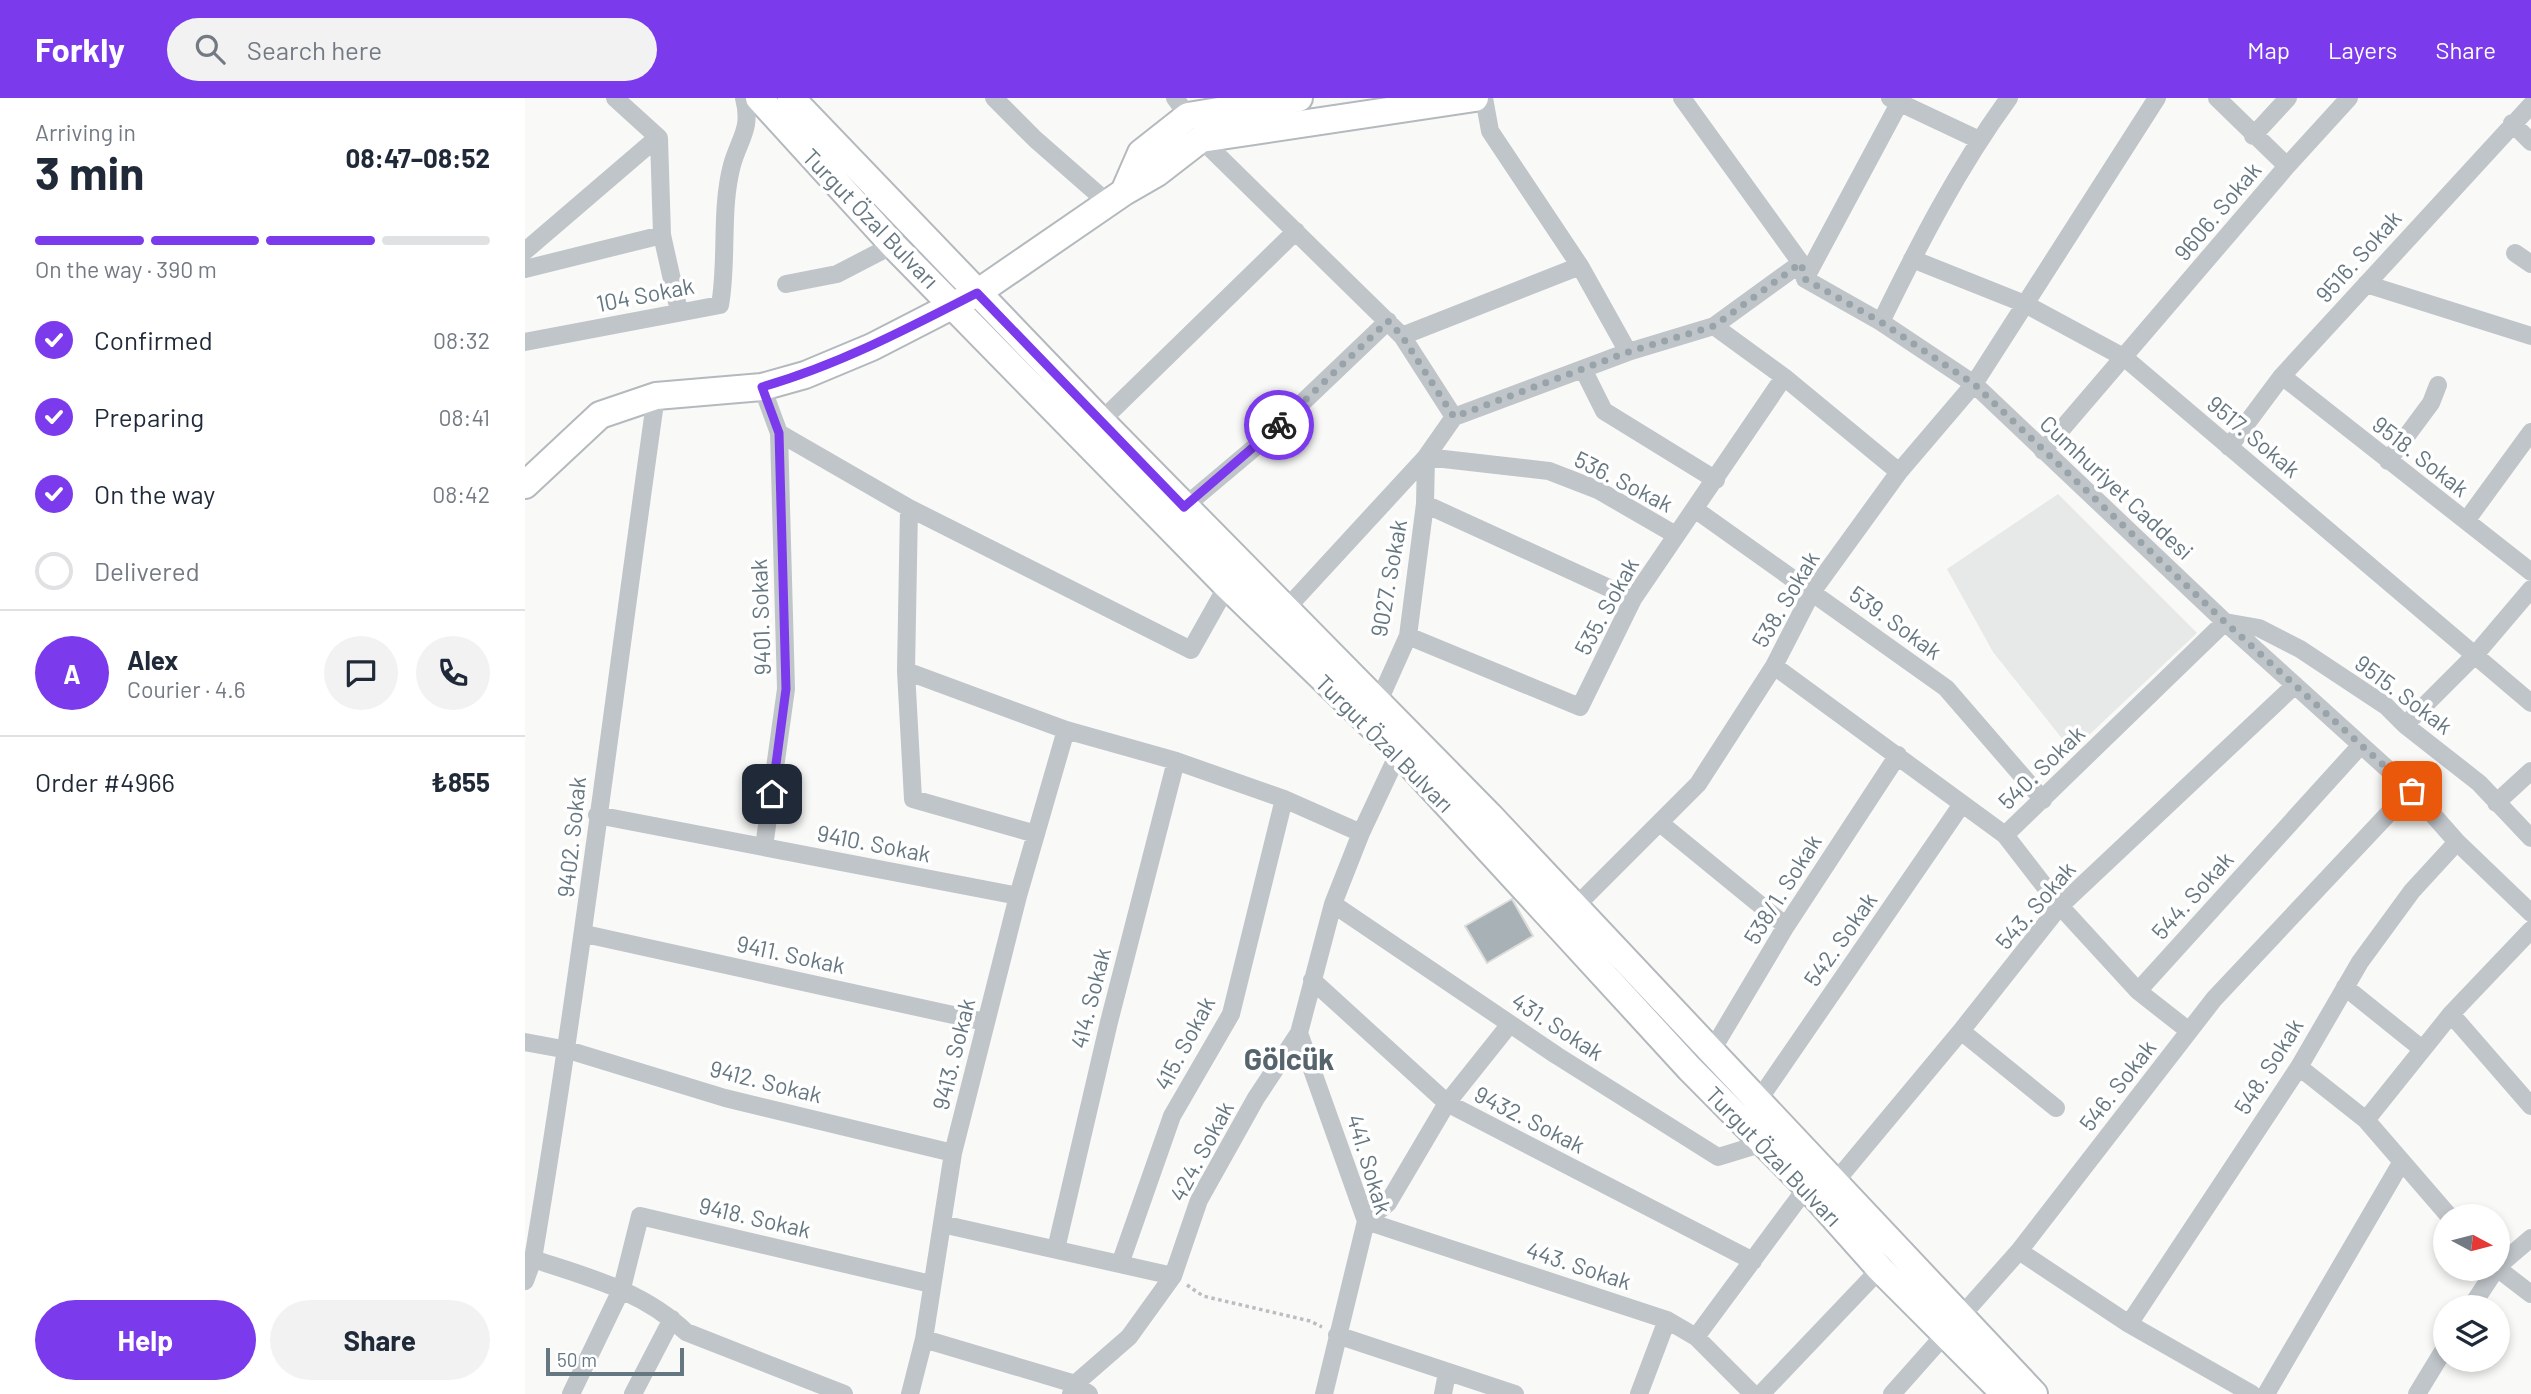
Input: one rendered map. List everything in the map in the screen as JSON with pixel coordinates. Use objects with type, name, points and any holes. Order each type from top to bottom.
[{"type":"street","points":[[615,98],[658,137],[662,234],[679,311]]},
{"type":"street","name":"104 Sokak","points":[[525,342],[720,305],[732,166],[747,127],[749,114],[744,98]]},
{"type":"street","name":"Turgut Özal Bulvarı","points":[[759,98],[893,245],[966,298],[1101,421],[1489,814],[1574,908],[1836,1181],[1954,1327],[2004,1394]]},
{"type":"street","name":"Turgut Özal Bulvarı","points":[[791,98],[966,298],[1227,586],[1399,752],[1690,1069],[1807,1187],[1880,1269],[2034,1394]]},
{"type":"street","points":[[995,98],[1035,139],[1116,197]]},
{"type":"street","points":[[525,485],[600,415],[656,396],[762,387],[805,375],[872,347],[966,298],[1116,197],[1141,153],[1188,118],[1300,98]]},
{"type":"street","points":[[1188,118],[1475,98]]},
{"type":"street","points":[[1484,98],[1490,131],[1580,265],[1628,352]]},
{"type":"street","name":"Cumhuriyet Caddesi","points":[[1682,98],[1803,271],[1974,384],[2225,622],[2412,791],[2457,842],[2531,913]]},
{"type":"street","points":[[1881,322],[1912,259],[1979,140],[2009,98]]},
{"type":"street","name":"538. Sokak","points":[[1574,908],[1698,784],[1774,666],[1812,593],[1899,472],[1974,384],[2157,98]]},
{"type":"street","points":[[2217,98],[2253,136],[2287,166]]},
{"type":"street","points":[[2253,136],[2288,98]]},
{"type":"street","name":"9606. Sokak","points":[[2043,451],[2287,166],[2349,98]]},
{"type":"street","points":[[1286,609],[1426,457],[1454,417],[1628,352],[1714,326],[1803,271],[1897,100],[1979,140]]},
{"type":"street","name":"9516. Sokak","points":[[2229,447],[2282,376],[2531,104]]},
{"type":"street","points":[[1188,118],[1402,336],[1454,417]]},
{"type":"street","points":[[2512,123],[2531,142]]},
{"type":"street","points":[[525,251],[658,137]]},
{"type":"street","points":[[1101,421],[1296,231]]},
{"type":"street","points":[[525,269],[662,234]]},
{"type":"street","points":[[786,284],[837,274],[893,245]]},
{"type":"street","points":[[2515,253],[2531,264]]},
{"type":"street","name":"9517. Sokak","points":[[1912,259],[2025,304],[2125,358],[2531,703]]},
{"type":"street","points":[[1402,336],[1580,265]]},
{"type":"street","points":[[2366,284],[2531,336]]},
{"type":"street","points":[[1184,507],[1260,443],[1388,321]]},
{"type":"street","points":[[1714,326],[1784,377],[1899,472]]},
{"type":"street","points":[[1583,369],[1604,411],[1716,481]]},
{"type":"street","name":"9518. Sokak","points":[[2282,376],[2531,572]]},
{"type":"street","name":"535. Sokak","points":[[1408,636],[1580,707],[1633,599],[1674,534],[1696,510],[1784,377]]},
{"type":"street","points":[[2388,461],[2431,403],[2438,385]]},
{"type":"street","name":"9401. Sokak","points":[[762,387],[779,433],[786,689],[764,847]]},
{"type":"street","name":"9402. Sokak","points":[[525,1281],[533,1259],[568,1051],[585,934],[597,814],[656,396]]},
{"type":"street","points":[[2466,522],[2531,432]]},
{"type":"street","points":[[779,433],[909,508],[1191,650],[1227,586]]},
{"type":"street","name":"9027. Sokak","points":[[1378,703],[1408,636],[1425,505],[1426,457]]},
{"type":"street","name":"536. Sokak","points":[[1426,457],[1549,471],[1598,490],[1674,534]]},
{"type":"street","points":[[1425,505],[1633,599]]},
{"type":"street","points":[[909,508],[906,671],[913,799],[1036,834]]},
{"type":"street","name":"539. Sokak","points":[[1696,510],[1946,688],[2043,800]]},
{"type":"street","points":[[2405,725],[2475,655],[2531,589]]},
{"type":"street","name":"9515. Sokak","points":[[2225,622],[2259,628],[2300,649],[2386,706],[2405,725],[2479,783],[2531,838]]},
{"type":"street","name":"540. Sokak","points":[[1774,666],[2005,835],[2225,622]]},
{"type":"street","points":[[906,671],[1066,730],[1176,761],[1284,799],[1361,833]]},
{"type":"street","name":"543. Sokak","points":[[1836,1181],[1961,1031],[2060,906],[2295,685]]},
{"type":"street","name":"9413. Sokak","points":[[910,1394],[924,1339],[953,1153],[1018,896],[1066,730]]},
{"type":"street","name":"544. Sokak","points":[[2138,991],[2361,745]]},
{"type":"street","name":"424. Sokak","points":[[1079,1391],[1129,1338],[1173,1276],[1199,1200],[1256,1098],[1299,1033],[1333,904],[1361,833],[1399,752]]},
{"type":"street","name":"538/1. Sokak","points":[[1711,1052],[1786,926],[1898,755]]},
{"type":"street","name":"414. Sokak","points":[[1056,1249],[1109,1022],[1176,761]]},
{"type":"street","points":[[2496,803],[2531,771]]},
{"type":"street","name":"415. Sokak","points":[[1120,1264],[1173,1116],[1231,1014],[1284,799]]},
{"type":"street","name":"542. Sokak","points":[[1758,1101],[1962,804]]},
{"type":"street","name":"546. Sokak","points":[[1892,1394],[2019,1251],[2214,999],[2389,813]]},
{"type":"street","name":"9410. Sokak","points":[[597,814],[1018,896]]},
{"type":"street","points":[[1660,823],[1786,926]]},
{"type":"street","points":[[2005,835],[2060,906],[2138,991],[2189,1031]]},
{"type":"street","name":"548. Sokak","points":[[2129,1324],[2299,1067],[2345,987],[2412,891],[2457,842]]},
{"type":"street","name":"431. Sokak","points":[[1333,904],[1510,1024],[1718,1157],[1764,1143]]},
{"type":"street","points":[[2366,1120],[2451,1014],[2531,930]]},
{"type":"street","name":"9411. Sokak","points":[[585,934],[985,1023]]},
{"type":"street","name":"9432. Sokak","points":[[1312,980],[1447,1103],[1753,1261]]},
{"type":"street","points":[[2345,987],[2423,1049]]},
{"type":"street","points":[[2451,1014],[2531,1106]]},
{"type":"street","points":[[1366,1221],[1388,1203],[1447,1103],[1510,1024]]},
{"type":"street","points":[[1961,1031],[2056,1108]]},
{"type":"street","name":"441. Sokak","points":[[1299,1033],[1366,1221],[1324,1394]]},
{"type":"street","name":"9412. Sokak","points":[[525,1042],[568,1051],[725,1098],[953,1153]]},
{"type":"street","points":[[2299,1067],[2366,1120],[2438,1204]]},
{"type":"street","points":[[2266,1394],[2401,1163]]},
{"type":"street","points":[[1696,1337],[1807,1187]]},
{"type":"street","name":"9418. Sokak","points":[[622,1288],[640,1216],[931,1284]]},
{"type":"street","name":"443. Sokak","points":[[1366,1221],[1667,1320],[1696,1337],[1753,1394]]},
{"type":"street","points":[[942,1224],[1173,1276]]},
{"type":"street","points":[[2510,1257],[2531,1238]]},
{"type":"street","points":[[2019,1251],[2129,1324],[2252,1394]]},
{"type":"street","points":[[533,1259],[622,1288],[672,1319],[686,1332],[844,1394]]},
{"type":"street","points":[[1761,1394],[1880,1269]]},
{"type":"street","points":[[2510,1278],[2531,1294]]},
{"type":"street","points":[[571,1394],[622,1288]]},
{"type":"street","points":[[633,1394],[672,1319]]},
{"type":"street","points":[[1640,1394],[1667,1320]]},
{"type":"street","points":[[1337,1335],[1515,1394]]},
{"type":"street","points":[[924,1339],[1079,1391]]},
{"type":"street","points":[[2417,1394],[2433,1368]]},
{"type":"street","points":[[1443,1394],[1447,1373]]},
{"type":"path","points":[[1173,1276],[1203,1296],[1310,1321],[1337,1335]]},
{"type":"shaded area","points":[[2058,494],[2197,633],[2072,751],[1993,652],[1947,569]]},
{"type":"building","points":[[1512,899],[1533,936],[1487,963],[1465,926]]},
{"type":"way so far","points":[[1279,425],[1388,321],[1402,336],[1454,417],[1628,352],[1714,326],[1801,263],[1805,279],[1881,322],[1974,384],[2225,622],[2412,791]]},
{"type":"district","name":"Gölcük","points":[[1289,1058]]},
{"type":"route","points":[[772,794],[786,689],[779,433],[762,387],[805,375],[872,347],[977,293],[1184,507],[1279,425]]}]
